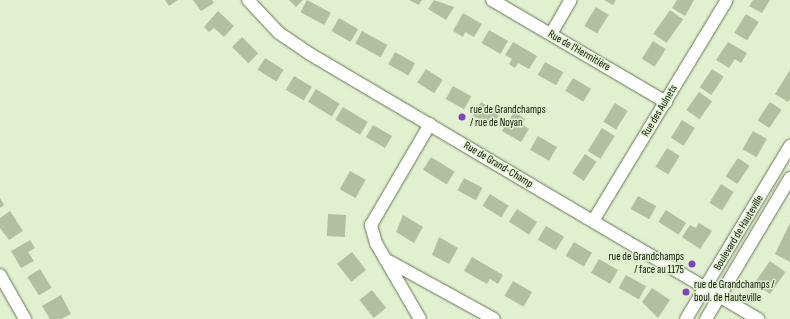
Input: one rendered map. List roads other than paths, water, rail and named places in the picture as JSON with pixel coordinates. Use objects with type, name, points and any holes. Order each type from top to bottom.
[{"type":"street","name":"Rue de Grand-Champ","points":[[248,0],[279,34],[758,319]]},
{"type":"street","name":"Rue de l'Hermitière","points":[[492,0],[666,102]]},
{"type":"street","points":[[551,34],[570,0]]},
{"type":"street","name":"Rue des Aulnets","points":[[593,221],[727,0]]},
{"type":"street","points":[[420,319],[384,258],[371,225],[430,124]]},
{"type":"street","name":"Boulevard de Hauteville","points":[[686,319],[788,153]]},
{"type":"street","name":"Boulevard de Hauteville","points":[[706,319],[790,178]]},
{"type":"street","points":[[384,258],[494,319]]},
{"type":"street","points":[[0,275],[25,319]]},
{"type":"place","name":"rue de Grandchamps / rue de Noyan","points":[[462,117]]},
{"type":"place","name":"rue de Grandchamps / face au 1175","points":[[692,264]]},
{"type":"place","name":"rue de Grandchamps / boul. de Hauteville","points":[[686,292]]}]
